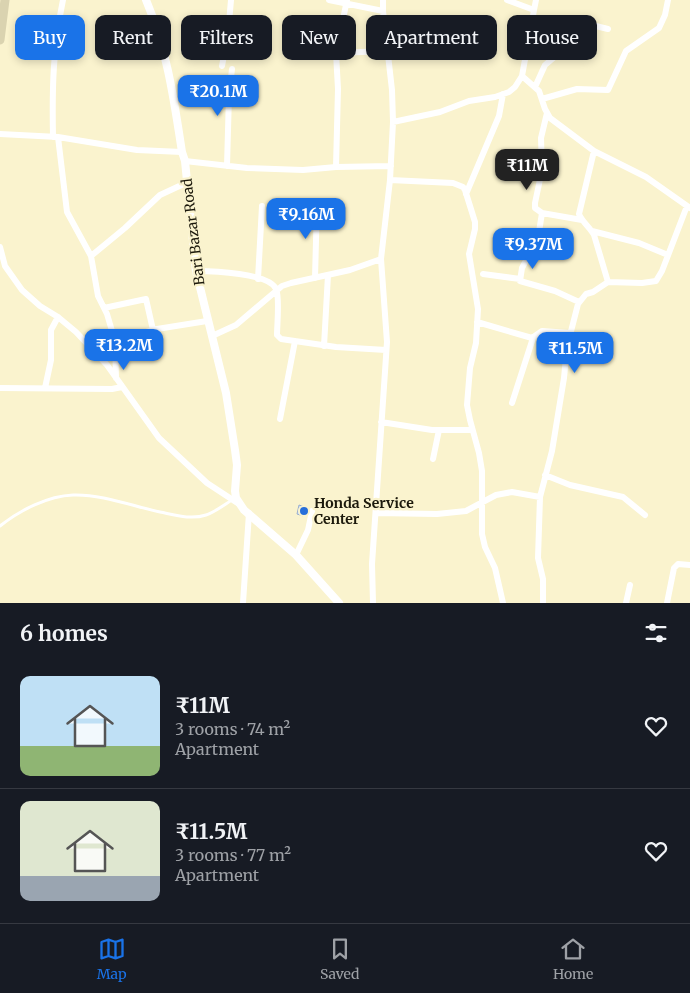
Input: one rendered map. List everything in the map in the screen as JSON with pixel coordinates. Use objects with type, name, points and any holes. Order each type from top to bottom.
[{"type":"main road","points":[[0,40],[6,0]]},
{"type":"street","points":[[63,0],[55,41],[52,84],[55,137],[67,212],[91,256],[98,296],[115,341],[116,378]]},
{"type":"street","name":"Bari Bazar Road","points":[[146,0],[155,20],[169,70],[182,152],[186,161],[196,271],[230,414],[237,465],[235,502]]},
{"type":"street","points":[[222,66],[228,34],[231,0]]},
{"type":"street","points":[[329,0],[347,2],[383,11]]},
{"type":"street","points":[[383,0],[383,15]]},
{"type":"street","points":[[508,0],[534,10]]},
{"type":"street","points":[[393,122],[418,117],[469,101],[503,94],[515,87],[522,76],[536,0]]},
{"type":"street","points":[[542,99],[577,89],[608,90],[628,48],[651,35],[659,28],[665,15],[668,0]]},
{"type":"street","points":[[344,15],[347,2]]},
{"type":"street","points":[[535,87],[544,65],[561,48],[565,20],[608,29]]},
{"type":"street","points":[[336,60],[338,96],[336,167]]},
{"type":"street","points":[[373,603],[372,564],[386,350],[386,322],[381,259],[390,180],[393,122],[388,60]]},
{"type":"street","points":[[228,166],[229,95],[232,69]]},
{"type":"street","points":[[522,76],[535,87],[550,118],[594,151],[646,177],[689,207],[656,281],[642,283],[608,282],[593,292],[586,294],[579,302],[567,346],[564,378],[552,451],[540,497],[538,558],[543,579],[543,603]]},
{"type":"street","points":[[466,194],[499,116],[503,94]]},
{"type":"street","points":[[547,113],[542,138],[542,170],[535,203],[537,210],[542,213],[582,220]]},
{"type":"street","points":[[0,134],[55,137],[137,150],[182,152]]},
{"type":"street","points":[[594,151],[579,211],[580,217],[592,231],[608,282]]},
{"type":"street","points":[[186,161],[228,166],[303,170],[391,166]]},
{"type":"street","points":[[390,180],[453,183],[463,187],[475,222],[474,236],[469,254],[477,298],[477,322],[476,343],[468,385],[468,405],[482,471],[482,534],[485,547],[495,568],[503,603]]},
{"type":"street","points":[[91,256],[125,228],[160,195],[188,182]]},
{"type":"street","points":[[315,278],[317,203]]},
{"type":"street","points":[[258,279],[262,206]]},
{"type":"street","points":[[520,279],[522,268],[538,238],[542,213]]},
{"type":"street","points":[[592,231],[639,243],[668,255]]},
{"type":"street","points":[[0,247],[5,266],[22,290],[40,306],[58,317],[94,351],[159,438],[189,467],[249,513],[296,555],[339,603]]},
{"type":"street","points":[[212,336],[236,325],[277,290],[291,283],[350,270],[381,259]]},
{"type":"street","points":[[196,271],[225,272],[271,283],[277,290],[278,337],[281,339],[324,346],[386,350]]},
{"type":"street","points":[[484,274],[520,279],[521,282],[555,291],[579,302]]},
{"type":"street","points":[[324,346],[328,275]]},
{"type":"street","points":[[104,308],[146,299],[153,330]]},
{"type":"street","points":[[45,388],[51,360],[51,330],[58,317]]},
{"type":"street","points":[[115,341],[153,330],[207,321]]},
{"type":"street","points":[[477,322],[533,338]]},
{"type":"street","points":[[512,402],[533,338],[542,331],[570,333]]},
{"type":"street","points":[[280,419],[295,341]]},
{"type":"street","points":[[0,388],[122,387]]},
{"type":"street","points":[[381,422],[439,430],[472,430]]},
{"type":"street","points":[[433,459],[439,430]]},
{"type":"street","points":[[545,475],[570,485],[623,497],[645,515]]},
{"type":"street","points":[[376,513],[453,513],[466,511],[496,495],[512,492],[540,497]]},
{"type":"street","points":[[296,555],[308,530],[312,511]]},
{"type":"street","points":[[242,603],[249,513]]},
{"type":"street","points":[[667,603],[674,568],[678,564],[690,565]]},
{"type":"street","points":[[626,603],[630,585]]},
{"type":"lane","points":[[0,526],[9,519],[47,500],[73,495],[116,501],[185,517],[205,516],[235,502]]},
{"type":"building","name":"Honda Service Center","points":[[299,505],[308,508],[303,516],[297,514]]},
{"type":"place","name":"Honda Service Center","points":[[304,511]]}]
